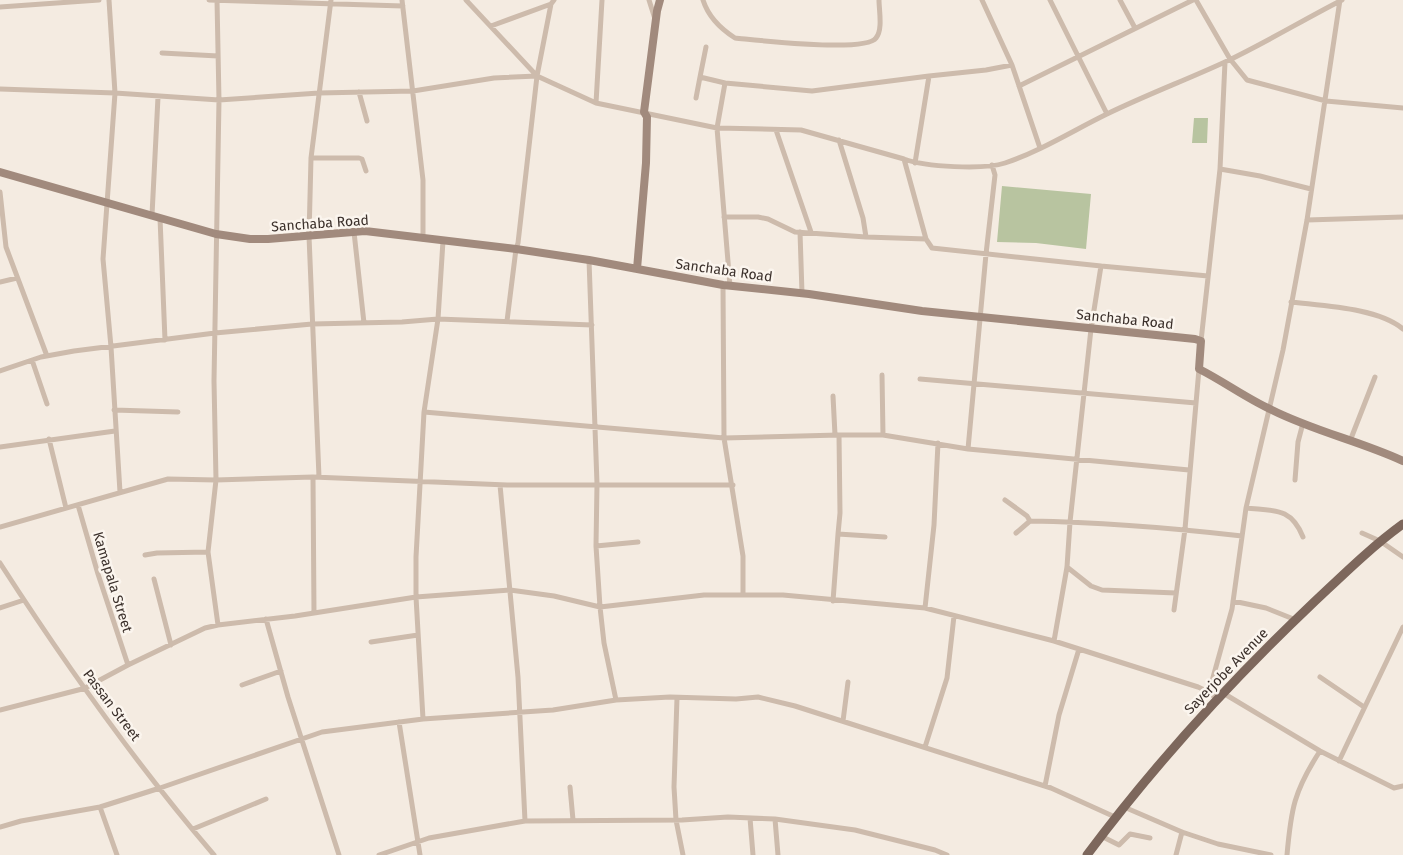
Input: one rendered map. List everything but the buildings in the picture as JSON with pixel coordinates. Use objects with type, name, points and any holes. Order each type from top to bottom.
[{"type":"main road","name":"Sayerjobe Avenue","points":[[1086,855],[1171,750],[1220,696],[1296,620],[1380,541],[1403,524]]},
{"type":"street","points":[[0,7],[98,0]]},
{"type":"street","points":[[109,0],[115,93],[103,259],[111,347],[120,492]]},
{"type":"street","points":[[208,0],[402,3],[423,180],[423,239]]},
{"type":"street","points":[[217,0],[219,100],[215,333],[216,480],[208,552],[218,625]]},
{"type":"street","points":[[466,0],[537,76],[596,103],[717,128],[801,130],[915,163],[944,166],[1004,163],[1040,148],[1106,114],[1227,61],[1341,0]]},
{"type":"street","points":[[596,103],[602,0]]},
{"type":"street","points":[[649,0],[656,22]]},
{"type":"street","points":[[637,269],[646,163],[647,117],[644,112],[660,0]]},
{"type":"street","points":[[703,0],[705,6],[722,29],[735,38],[833,46],[868,43],[876,39],[879,30],[879,0]]},
{"type":"street","points":[[982,0],[1012,65],[1040,148]]},
{"type":"street","points":[[1050,0],[1106,114]]},
{"type":"street","points":[[1120,0],[1135,28]]},
{"type":"street","points":[[1019,86],[1195,0],[1227,61],[1247,80],[1326,101],[1403,108]]},
{"type":"street","points":[[1209,692],[1233,601],[1246,508],[1283,350],[1307,220],[1341,0]]},
{"type":"street","points":[[314,613],[316,477],[309,236],[312,158],[330,2]]},
{"type":"street","points":[[490,26],[553,2]]},
{"type":"street","points":[[508,322],[537,76],[553,2]]},
{"type":"street","points":[[696,98],[706,47]]},
{"type":"street","points":[[162,53],[218,56]]},
{"type":"street","points":[[1174,610],[1185,529],[1201,340],[1220,169],[1227,61]]},
{"type":"street","points":[[700,77],[725,83],[812,91],[986,70],[1012,65]]},
{"type":"street","points":[[0,89],[115,93],[219,100],[319,93],[413,91],[494,78],[537,76]]},
{"type":"street","points":[[915,163],[929,76]]},
{"type":"street","points":[[725,83],[717,128],[724,217],[726,286],[724,438],[743,556],[743,594]]},
{"type":"street","points":[[359,92],[368,121]]},
{"type":"street","points":[[152,215],[158,97]]},
{"type":"street","points":[[776,130],[811,232]]},
{"type":"street","points":[[839,140],[863,218],[866,237]]},
{"type":"street","points":[[312,158],[359,158],[362,159],[366,171]]},
{"type":"street","points":[[904,159],[926,239],[932,248],[1208,276]]},
{"type":"street","points":[[968,449],[995,175],[992,165]]},
{"type":"street","points":[[1220,169],[1260,176],[1311,189]]},
{"type":"street","name":"Sanchaba Road","points":[[0,172],[216,234],[250,239],[377,232],[589,260],[726,286],[802,293],[980,318],[1201,340]]},
{"type":"street","points":[[0,192],[6,247],[16,278],[47,356]]},
{"type":"street","points":[[724,217],[758,217],[768,219],[795,232],[926,239]]},
{"type":"street","points":[[1307,220],[1403,217]]},
{"type":"street","points":[[160,218],[165,340]]},
{"type":"street","points":[[354,232],[364,323]]},
{"type":"street","points":[[800,232],[802,293]]},
{"type":"street","points":[[423,719],[416,596],[419,481],[424,412],[438,319],[443,241]]},
{"type":"street","points":[[589,260],[597,484],[596,546],[604,642],[616,700]]},
{"type":"street","points":[[1054,641],[1067,567],[1070,522],[1091,328],[1101,266]]},
{"type":"street","points":[[0,282],[16,278]]},
{"type":"street","points":[[1291,302],[1368,312],[1403,329]]},
{"type":"street","points":[[0,370],[47,356],[215,333],[312,324],[402,322],[438,319],[592,325]]},
{"type":"street","points":[[32,360],[46,404]]},
{"type":"street","points":[[1199,369],[1270,409],[1403,461]]},
{"type":"street","points":[[882,375],[883,435]]},
{"type":"street","points":[[1350,441],[1375,377]]},
{"type":"street","points":[[920,379],[1196,403]]},
{"type":"street","points":[[833,396],[837,435],[838,534],[833,601]]},
{"type":"street","points":[[114,410],[178,412]]},
{"type":"street","points":[[424,412],[724,438],[883,435],[968,449],[1189,470]]},
{"type":"street","points":[[1294,480],[1298,442],[1303,423]]},
{"type":"street","points":[[0,447],[115,431]]},
{"type":"street","points":[[49,439],[66,508]]},
{"type":"street","points":[[926,608],[934,524],[938,443]]},
{"type":"street","points":[[0,527],[168,479],[216,480],[316,477],[500,484],[732,485]]},
{"type":"street","points":[[500,484],[510,590],[526,821]]},
{"type":"street","points":[[1005,500],[1027,516],[1030,521]]},
{"type":"street","name":"Kamapala Street","points":[[78,505],[128,665],[93,684]]},
{"type":"street","points":[[1246,508],[1287,514],[1295,522],[1303,537]]},
{"type":"street","points":[[1016,533],[1030,521],[1185,529],[1242,536]]},
{"type":"street","points":[[1362,533],[1380,541],[1403,557]]},
{"type":"street","points":[[838,534],[885,537]]},
{"type":"street","points":[[596,546],[638,542]]},
{"type":"street","points":[[145,555],[208,552]]},
{"type":"street","name":"Passan Street","points":[[0,563],[85,688],[160,788],[214,855]]},
{"type":"street","points":[[1067,567],[1091,586],[1102,590],[1176,593]]},
{"type":"street","points":[[154,579],[171,645]]},
{"type":"street","points":[[0,710],[85,688],[205,628],[218,625],[314,613],[416,596],[510,590],[554,596],[600,607],[704,596],[743,594],[783,595],[926,608],[1054,641],[1220,696],[1339,761],[1394,788],[1403,786]]},
{"type":"street","points":[[0,608],[24,600]]},
{"type":"street","points":[[1233,601],[1266,608],[1296,620]]},
{"type":"street","points":[[925,747],[947,678],[954,616]]},
{"type":"street","points":[[266,619],[339,855]]},
{"type":"street","points":[[1339,761],[1403,627]]},
{"type":"street","points":[[371,642],[418,635]]},
{"type":"street","points":[[1045,786],[1059,715],[1079,649]]},
{"type":"street","points":[[242,685],[281,671]]},
{"type":"street","points":[[1320,678],[1364,707]]},
{"type":"street","points":[[843,721],[848,682]]},
{"type":"street","points":[[0,827],[21,821],[100,807],[322,732],[423,719],[519,713],[616,700],[758,697],[795,706],[1045,786],[1115,817]]},
{"type":"street","points":[[677,698],[674,787],[676,820],[683,855]]},
{"type":"street","points":[[399,722],[420,855]]},
{"type":"street","points":[[1287,855],[1290,817],[1295,797],[1306,773],[1320,751]]},
{"type":"street","points":[[570,787],[573,820]]},
{"type":"street","points":[[193,829],[266,799]]},
{"type":"street","points":[[1124,806],[1182,832],[1218,844],[1271,855]]},
{"type":"street","points":[[100,807],[117,855]]},
{"type":"street","points":[[750,818],[753,855]]},
{"type":"street","points":[[379,855],[418,842],[526,821],[750,818],[776,818],[879,835],[947,855]]},
{"type":"street","points":[[776,818],[778,855]]},
{"type":"street","points":[[1176,855],[1182,832]]},
{"type":"street","points":[[1101,836],[1119,845],[1130,834],[1150,838]]},
{"type":"green space","points":[[1194,118],[1208,118],[1207,143],[1192,143]]},
{"type":"green space","points":[[1002,186],[1091,194],[1086,249],[1036,243],[997,242]]}]
